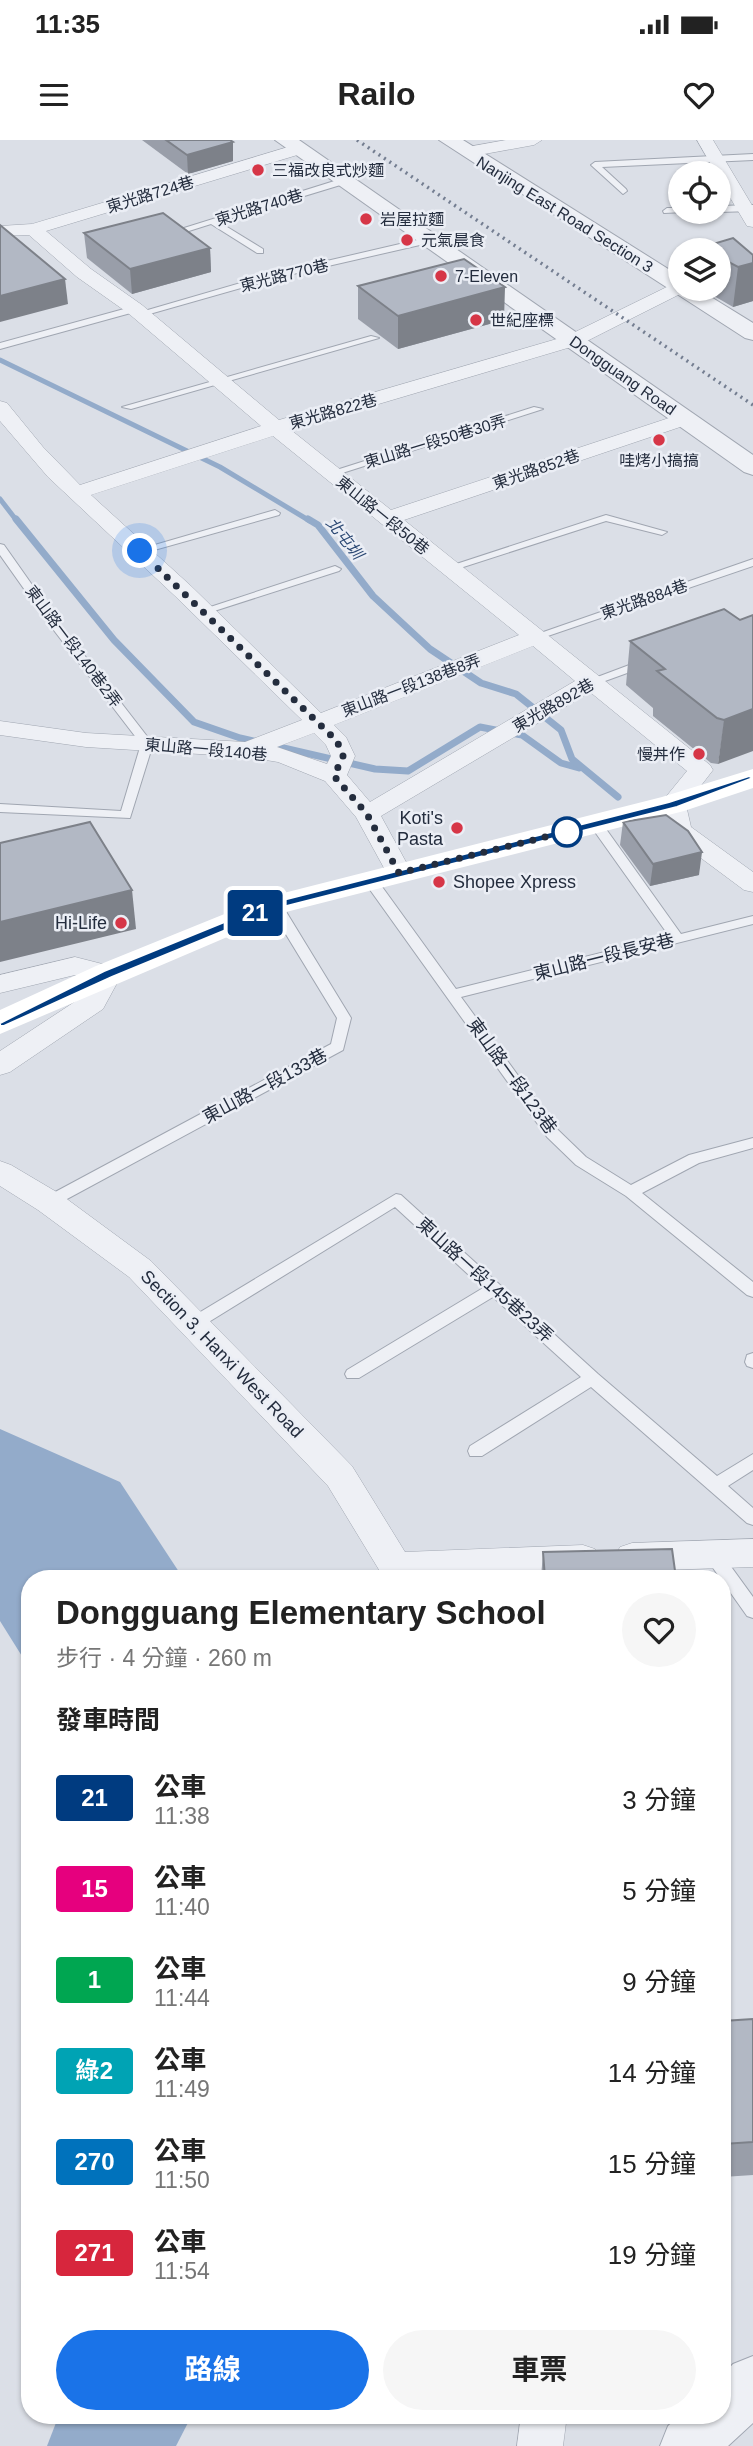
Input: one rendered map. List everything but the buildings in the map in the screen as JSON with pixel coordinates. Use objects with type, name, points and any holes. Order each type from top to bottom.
[{"type":"main road","points":[[0,1023],[108,974],[275,905],[596,825],[753,778]]},
{"type":"street","points":[[458,146],[534,140]]},
{"type":"street","points":[[705,140],[750,213]]},
{"type":"street","name":"Dongguang Road","points":[[299,143],[344,181],[430,240],[753,444]]},
{"type":"street","name":"Dongguang Road","points":[[299,143],[582,336],[685,419],[753,467]]},
{"type":"street","name":"東光路724巷","points":[[0,232],[33,229],[299,143]]},
{"type":"street","name":"Nanjing East Road Section 3","points":[[458,146],[668,279]]},
{"type":"street","name":"東山路一段50巷","points":[[33,229],[701,771],[673,804]]},
{"type":"street","name":"東光路822巷","points":[[76,493],[276,428],[582,336],[668,293]]},
{"type":"street","name":"Nanjing East Road Section 3","points":[[702,301],[753,334]]},
{"type":"street","points":[[0,407],[18,433],[76,493],[204,611],[337,741],[343,756],[334,776]]},
{"type":"street","name":"東光路852巷","points":[[388,518],[685,419]]},
{"type":"street","name":"東山路一段138巷8弄","points":[[248,750],[316,721],[536,637]]},
{"type":"street","name":"東光路892巷","points":[[367,814],[590,682]]},
{"type":"street","name":"東山路一段140巷","points":[[0,728],[86,740],[248,750],[284,756],[334,776],[367,814],[385,877]]},
{"type":"street","points":[[673,804],[678,830],[753,884]]},
{"type":"street","points":[[0,984],[75,966],[108,974],[93,1003],[0,1065]]},
{"type":"street","name":"Section 3, Hanxi West Road","points":[[0,1172],[49,1202],[140,1269],[340,1476],[397,1570]]},
{"type":"street","points":[[451,1570],[753,1553]]},
{"type":"street","points":[[731,2405],[753,2384]]},
{"type":"street","points":[[540,2446],[543,2424]]},
{"type":"street","points":[[688,2446],[711,2424]]},
{"type":"lane","points":[[623,191],[595,165],[753,157]]},
{"type":"lane","name":"東光路740巷","points":[[173,233],[344,181]]},
{"type":"lane","points":[[731,211],[750,213]]},
{"type":"lane","points":[[212,221],[260,251]]},
{"type":"lane","name":"東光路770巷","points":[[0,346],[278,275],[430,240]]},
{"type":"lane","points":[[127,407],[374,338]]},
{"type":"lane","name":"東山路一段50巷30弄","points":[[332,473],[538,409]]},
{"type":"lane","points":[[140,551],[275,513]]},
{"type":"lane","points":[[450,568],[606,518],[662,532]]},
{"type":"lane","name":"東山路一段140巷2弄","points":[[0,547],[148,744]]},
{"type":"lane","name":"東光路884巷","points":[[536,637],[753,562]]},
{"type":"lane","points":[[204,611],[335,569]]},
{"type":"lane","name":"東光路892巷","points":[[590,682],[666,656]]},
{"type":"lane","points":[[0,808],[126,815],[148,744]]},
{"type":"lane","points":[[596,825],[677,938]]},
{"type":"lane","name":"東山路一段123巷","points":[[385,877],[454,994],[552,1133],[581,1161],[631,1192],[753,1291]]},
{"type":"lane","name":"東山路一段133巷","points":[[49,1202],[338,1047],[344,1018],[275,905]]},
{"type":"lane","name":"東山路一段長安巷","points":[[454,994],[753,920]]},
{"type":"lane","points":[[631,1192],[694,1159],[753,1143]]},
{"type":"lane","name":"東山路一段145巷23弄","points":[[192,1324],[396,1199],[592,1378],[753,1518]]},
{"type":"lane","points":[[354,1374],[496,1288]]},
{"type":"lane","points":[[477,1451],[592,1378]]},
{"type":"lane","points":[[716,1486],[753,1461]]},
{"type":"lane","points":[[713,1555],[724,1570]]},
{"type":"lane","points":[[731,1580],[753,1611]]},
{"type":"water","points":[[0,1429],[120,1482],[178,1570],[21,1570],[21,1655],[0,1621]]},
{"type":"water","points":[[56,2424],[187,2424],[176,2446],[47,2446]]},
{"type":"waterway","name":"北屯圳","points":[[0,360],[220,467],[310,521]]},
{"type":"waterway","name":"北屯圳","points":[[0,499],[17,521]]},
{"type":"waterway","name":"北屯圳","points":[[16,519],[114,640],[194,722],[240,738],[375,769],[408,771],[480,727],[522,735],[561,763],[579,768]]},
{"type":"waterway","name":"北屯圳","points":[[308,519],[318,525],[373,596],[430,649],[481,683],[516,694],[561,730],[572,759],[618,797]]},
{"type":"railway","points":[[357,140],[753,405]]},
{"type":"bus line","name":"21","points":[[0,1023],[108,974],[275,905],[596,825],[753,778]]},
{"type":"place","name":"三福改良式炒麵","points":[[258,170]]},
{"type":"place","name":"岩屋拉麵","points":[[366,219]]},
{"type":"place","name":"元氣晨食","points":[[407,240]]},
{"type":"place","name":"7-Eleven","points":[[441,276]]},
{"type":"place","name":"世紀座標","points":[[476,320]]},
{"type":"place","name":"哇烤小搞搞","points":[[659,440]]},
{"type":"place","name":"慢丼作","points":[[699,754]]},
{"type":"place","name":"Koti's Pasta","points":[[457,828]]},
{"type":"place","name":"Shopee Xpress","points":[[439,882]]},
{"type":"place","name":"Hi-Life","points":[[121,923]]},
{"type":"route","points":[[140,551],[337,741],[343,756],[334,776],[367,814],[399,873],[574,830],[567,832]]}]
